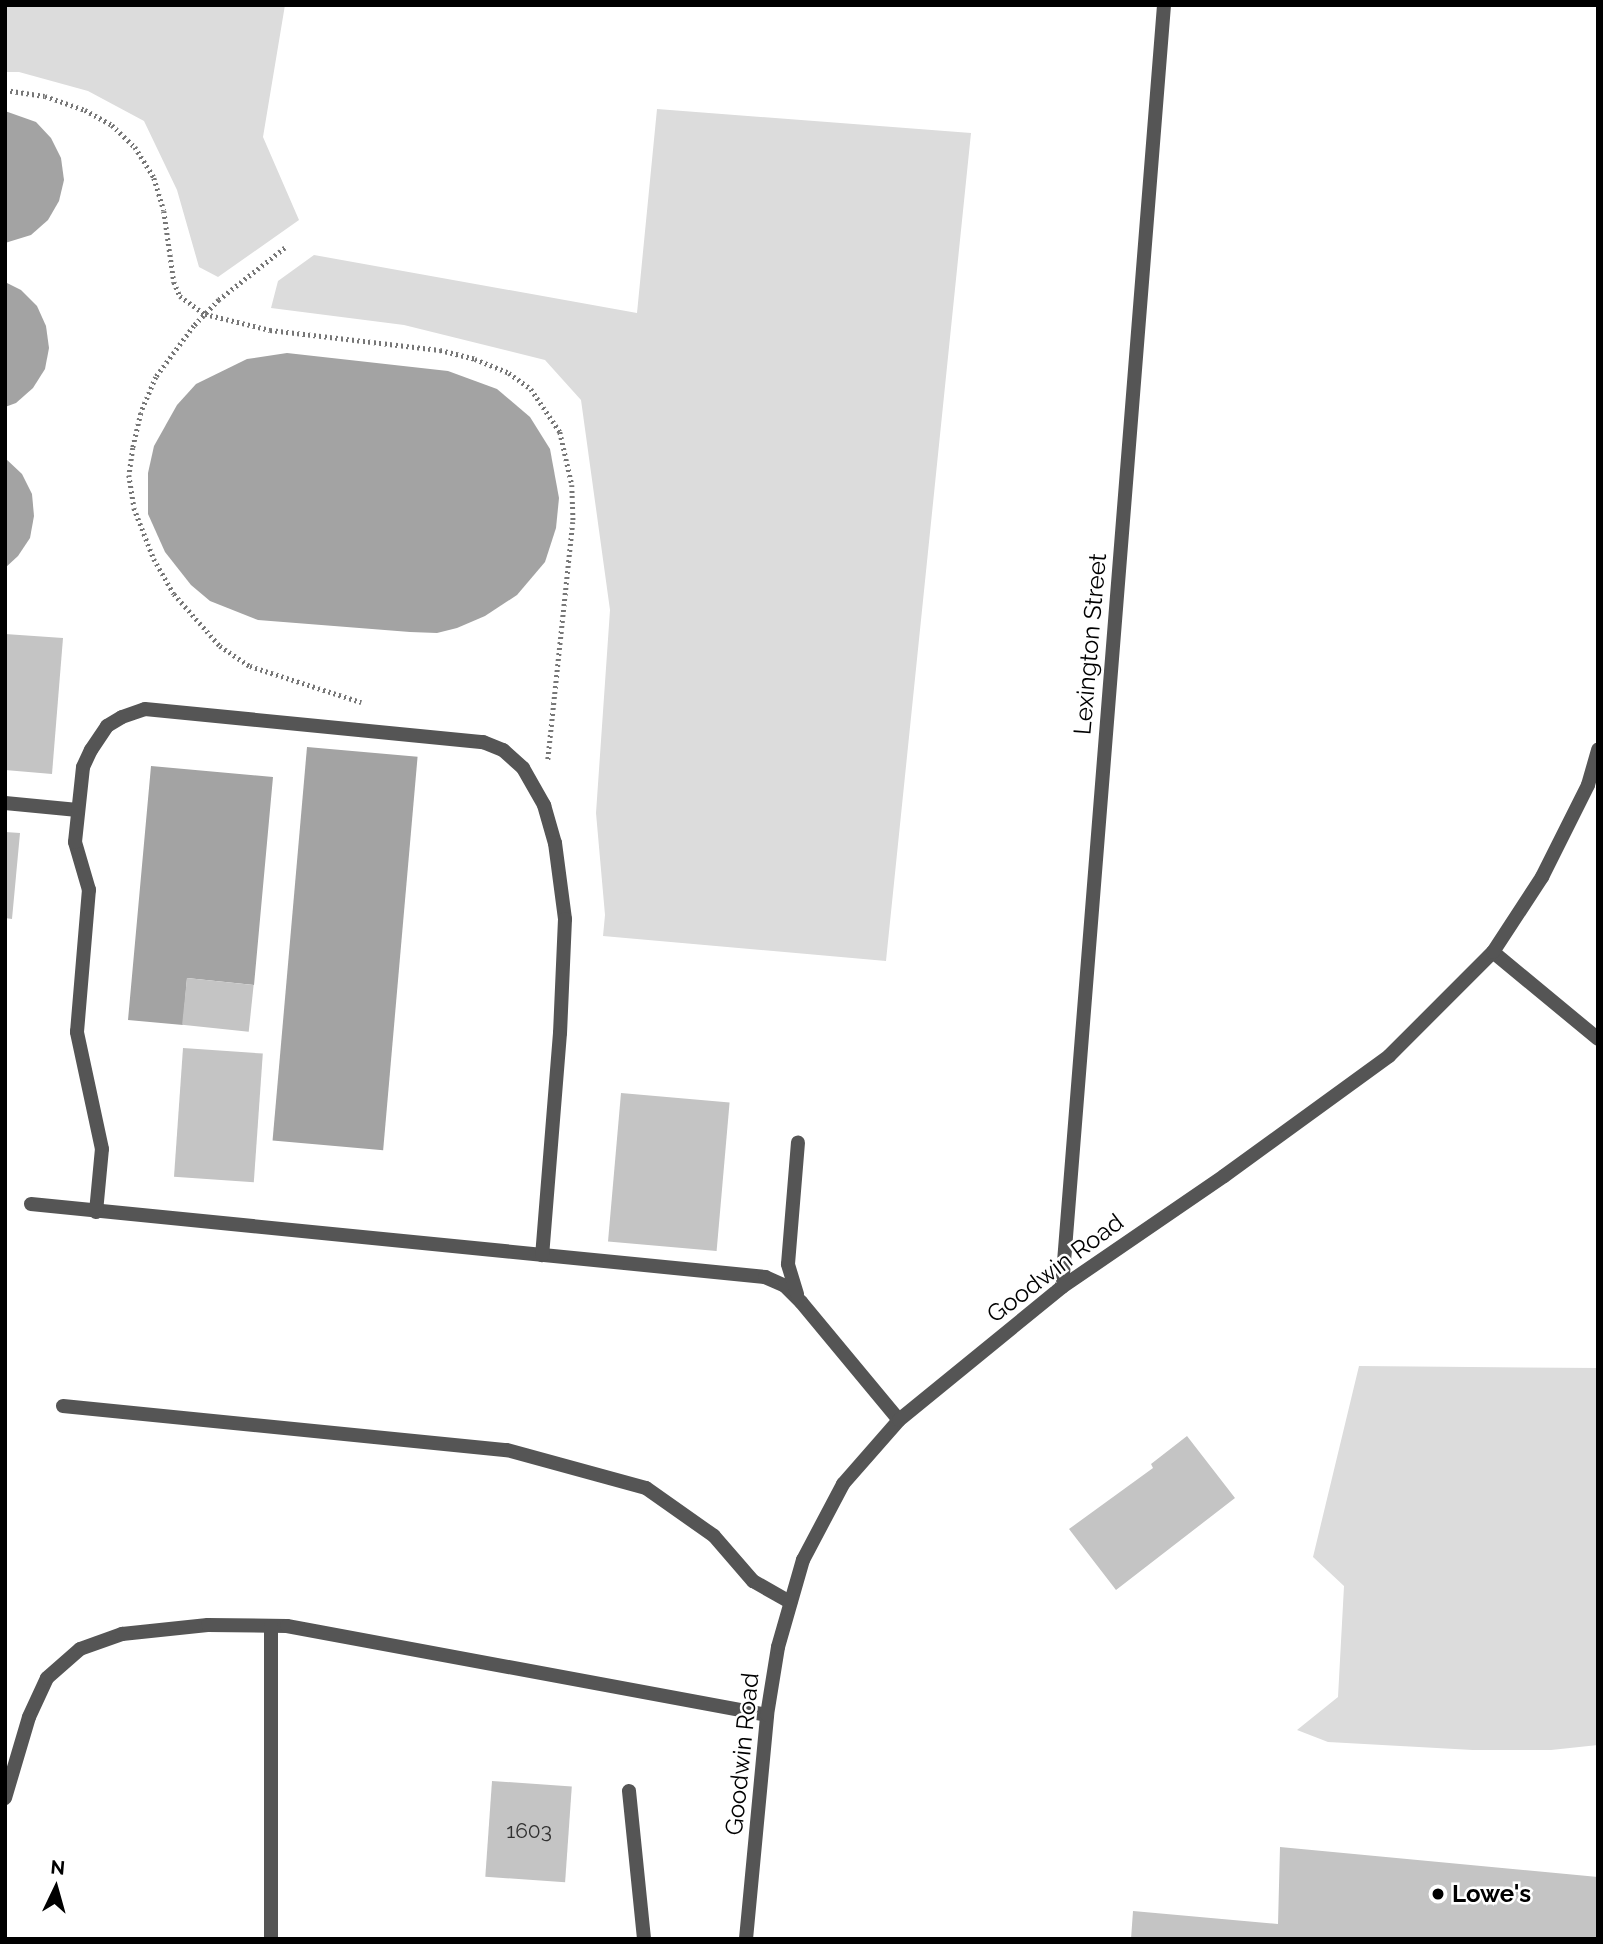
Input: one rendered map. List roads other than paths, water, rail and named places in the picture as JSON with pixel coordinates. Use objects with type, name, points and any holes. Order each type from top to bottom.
[{"type":"street","name":"Lexington Street","points":[[1062,1287],[1164,5]]},
{"type":"street","points":[[96,1212],[102,1149],[77,1032],[89,890],[75,842],[78,810],[83,767],[91,750],[107,726],[145,709],[483,742],[503,750],[523,768],[544,805],[555,843],[565,919],[560,1033],[542,1255]]},
{"type":"street","name":"Goodwin Road","points":[[746,1939],[767,1715],[778,1647],[803,1560],[843,1484],[899,1420],[1062,1287],[1224,1176],[1389,1056],[1493,952],[1542,877],[1588,785],[1598,749]]},
{"type":"street","points":[[5,803],[78,810]]},
{"type":"street","points":[[1493,952],[1598,1039]]},
{"type":"street","points":[[798,1142],[788,1264],[791,1282],[800,1302]]},
{"type":"street","points":[[32,1204],[756,1275],[785,1286],[899,1420]]},
{"type":"street","points":[[63,1406],[507,1450],[646,1488],[714,1536],[753,1581],[790,1602]]},
{"type":"street","points":[[5,1798],[29,1717],[47,1678],[80,1649],[122,1633],[208,1625],[301,1629],[767,1715]]},
{"type":"street","points":[[271,1626],[271,1939]]},
{"type":"street","points":[[629,1791],[643,1939]]},
{"type":"place","name":"Lowe's","points":[[1438,1894]]}]
